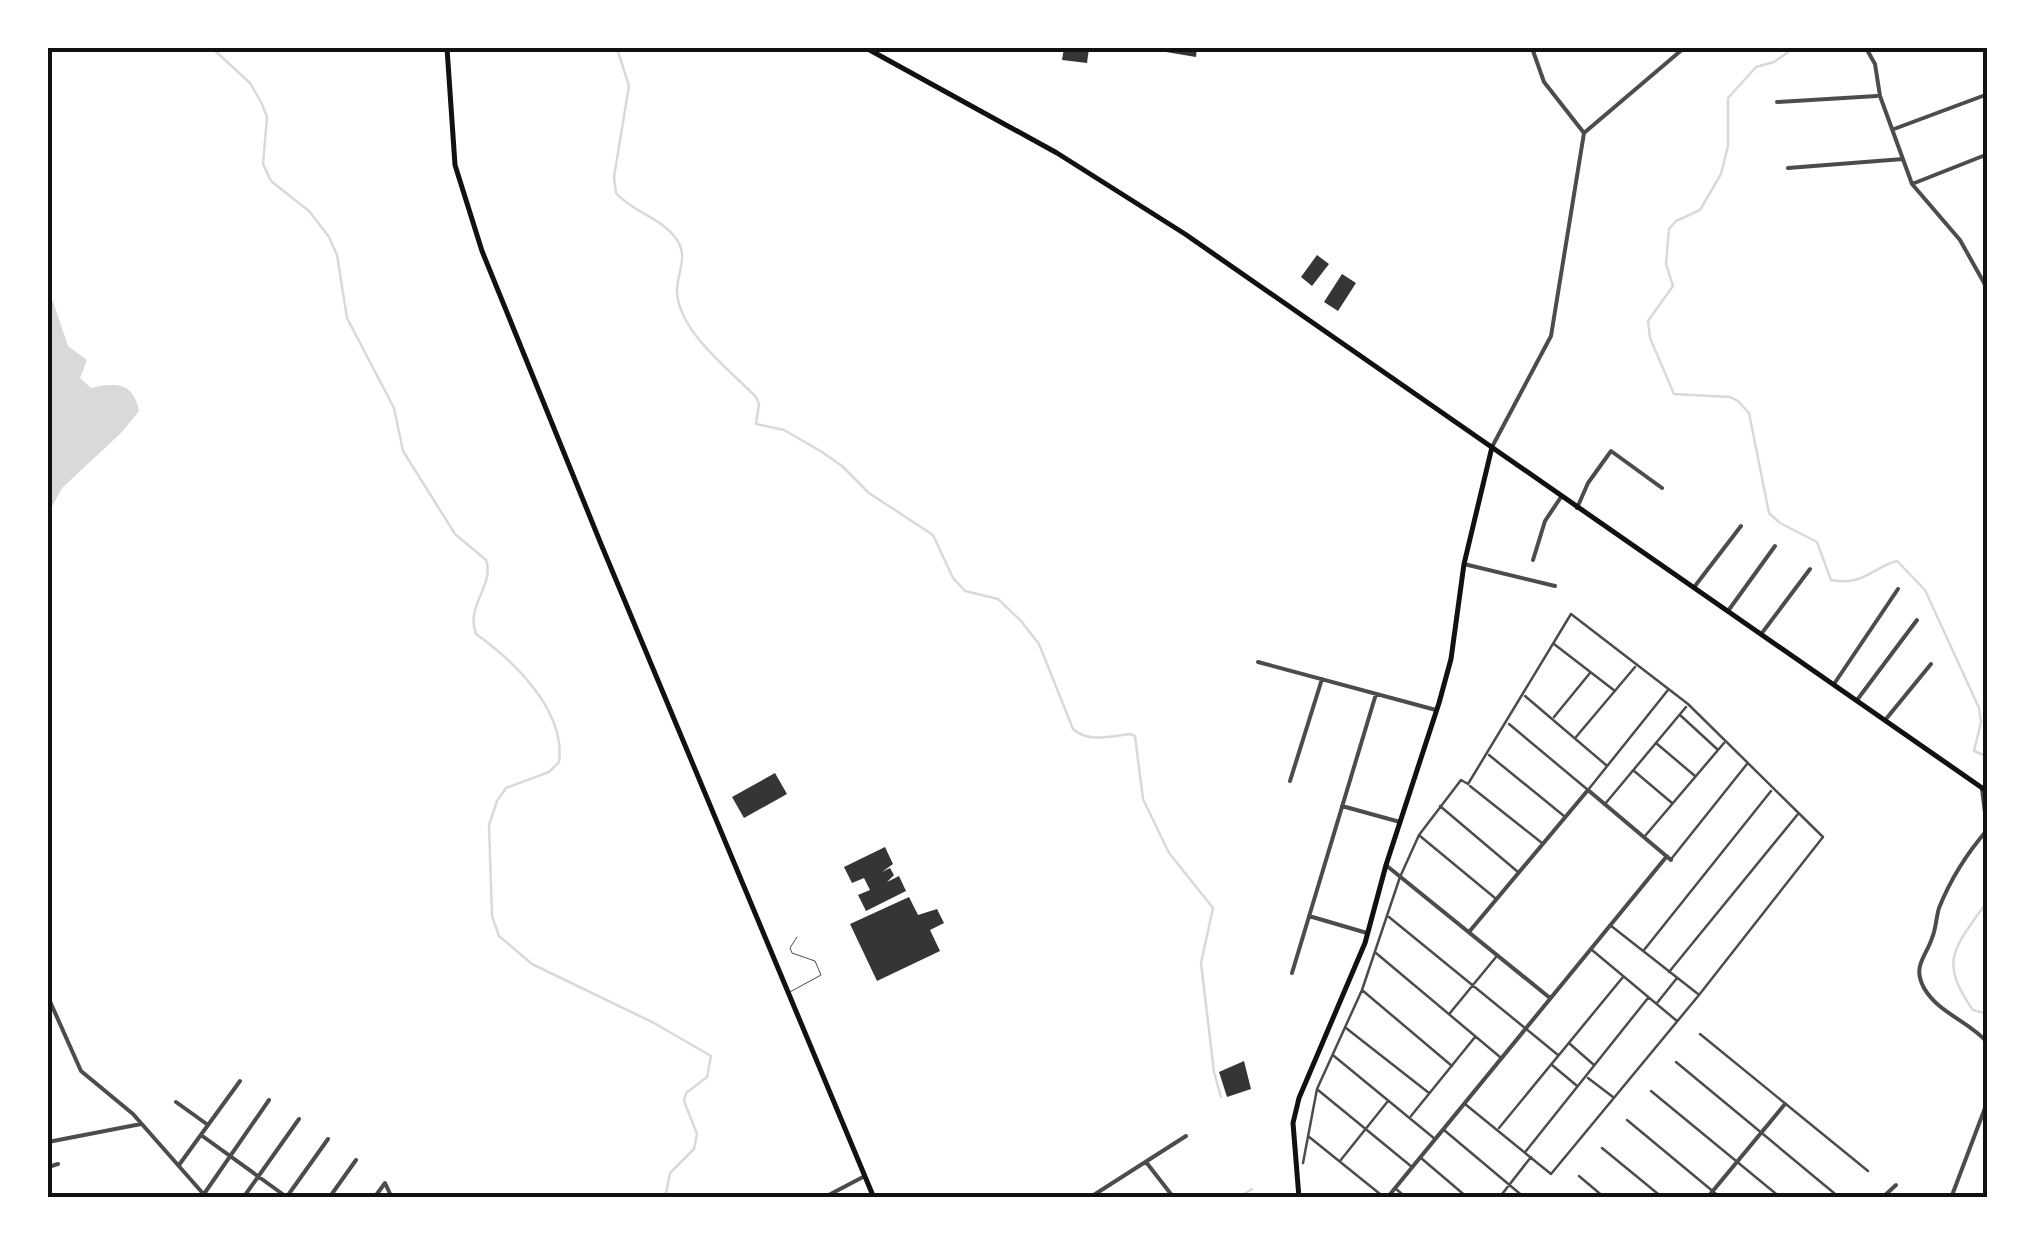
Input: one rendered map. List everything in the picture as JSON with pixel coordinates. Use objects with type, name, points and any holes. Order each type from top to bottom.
[{"type":"main road","points":[[447,48],[456,165],[467,209],[601,544],[874,1198]]},
{"type":"main road","points":[[866,48],[963,99],[1118,191],[1984,789]]},
{"type":"main road","points":[[1299,1198],[1294,1123],[1299,1098],[1368,933],[1436,710],[1450,659],[1464,564],[1492,447]]},
{"type":"street","points":[[1532,48],[1544,82],[1584,133]]},
{"type":"street","points":[[1492,447],[1550,336],[1584,133],[1684,48]]},
{"type":"street","points":[[1866,48],[1875,64],[1880,96],[1912,184],[1960,240],[1988,290]]},
{"type":"street","points":[[1892,129],[1988,94]]},
{"type":"street","points":[[1778,102],[1880,96]]},
{"type":"street","points":[[1912,184],[1988,154]]},
{"type":"street","points":[[1788,168],[1903,159]]},
{"type":"street","points":[[1577,508],[1588,483],[1610,452],[1662,488]]},
{"type":"street","points":[[1533,560],[1545,522],[1561,497]]},
{"type":"street","points":[[1693,589],[1741,526]]},
{"type":"street","points":[[1728,612],[1775,546]]},
{"type":"street","points":[[1464,564],[1556,586]]},
{"type":"street","points":[[1761,635],[1810,569]]},
{"type":"street","points":[[1834,684],[1898,589]]},
{"type":"street","points":[[1464,1104],[1551,1174],[1699,995],[1822,837],[1688,704],[1570,614],[1468,784]]},
{"type":"street","points":[[1858,700],[1916,620]]},
{"type":"street","points":[[1553,643],[1616,692]]},
{"type":"street","points":[[1258,662],[1436,710]]},
{"type":"street","points":[[1886,720],[1931,664]]},
{"type":"street","points":[[1575,738],[1636,666]]},
{"type":"street","points":[[1553,718],[1591,672]]},
{"type":"street","points":[[1290,781],[1322,679]]},
{"type":"street","points":[[1469,932],[1669,689]]},
{"type":"street","points":[[1292,973],[1376,694]]},
{"type":"street","points":[[1523,694],[1607,766]]},
{"type":"street","points":[[1604,806],[1688,704]]},
{"type":"street","points":[[1680,715],[1718,750]]},
{"type":"street","points":[[1506,722],[1669,858]]},
{"type":"street","points":[[1644,838],[1726,741]]},
{"type":"street","points":[[1656,742],[1696,777]]},
{"type":"street","points":[[1486,754],[1566,817]]},
{"type":"street","points":[[1307,1136],[1386,1198],[1747,764]]},
{"type":"street","points":[[1634,770],[1673,804]]},
{"type":"street","points":[[1303,1163],[1317,1089],[1362,990],[1400,877],[1419,835],[1440,806],[1461,780],[1543,844]]},
{"type":"street","points":[[1644,950],[1773,789]]},
{"type":"street","points":[[1984,789],[1987,829],[1957,867],[1938,912],[1932,941],[1918,966],[1923,986],[1935,1004],[1968,1023],[1988,1043]]},
{"type":"street","points":[[1342,806],[1400,822]]},
{"type":"street","points":[[1440,806],[1519,872]]},
{"type":"street","points":[[1670,972],[1800,813]]},
{"type":"street","points":[[1419,835],[1496,899]]},
{"type":"street","points":[[1386,865],[1550,998]]},
{"type":"street","points":[[1309,916],[1368,933]]},
{"type":"street","points":[[1388,916],[1558,1055]]},
{"type":"street","points":[[1610,925],[1699,995]]},
{"type":"street","points":[[1590,949],[1677,1022]]},
{"type":"street","points":[[1376,954],[1502,1058]]},
{"type":"street","points":[[1449,1014],[1497,956]]},
{"type":"street","points":[[1498,1129],[1623,977]]},
{"type":"street","points":[[1656,1004],[1677,978]]},
{"type":"street","points":[[1362,990],[1452,1066]]},
{"type":"street","points":[[48,997],[81,1070],[142,1123],[205,1196],[270,1100]]},
{"type":"street","points":[[1526,1152],[1648,998]]},
{"type":"street","points":[[1344,1026],[1429,1093]]},
{"type":"street","points":[[1700,1034],[1868,1171]]},
{"type":"street","points":[[1410,1117],[1476,1036]]},
{"type":"street","points":[[1568,1043],[1594,1066]]},
{"type":"street","points":[[1333,1055],[1435,1139]]},
{"type":"street","points":[[1676,1062],[1840,1198]]},
{"type":"street","points":[[1550,1064],[1578,1086]]},
{"type":"street","points":[[1587,1076],[1613,1098]]},
{"type":"street","points":[[179,1165],[240,1081]]},
{"type":"street","points":[[1317,1089],[1412,1166]]},
{"type":"street","points":[[1651,1091],[1782,1198]]},
{"type":"street","points":[[1340,1162],[1389,1100]]},
{"type":"street","points":[[1951,1198],[1988,1100]]},
{"type":"street","points":[[176,1102],[208,1125]]},
{"type":"street","points":[[1707,1198],[1785,1104]]},
{"type":"street","points":[[243,1198],[299,1118]]},
{"type":"street","points":[[1627,1120],[1721,1198]]},
{"type":"street","points":[[48,1142],[142,1123]]},
{"type":"street","points":[[1443,1129],[1525,1198]]},
{"type":"street","points":[[201,1134],[287,1197],[328,1139]]},
{"type":"street","points":[[1089,1198],[1186,1136]]},
{"type":"street","points":[[1602,1148],[1663,1198]]},
{"type":"street","points":[[1499,1198],[1531,1157]]},
{"type":"street","points":[[1420,1158],[1468,1198]]},
{"type":"street","points":[[328,1198],[356,1160]]},
{"type":"street","points":[[1145,1161],[1174,1198]]},
{"type":"street","points":[[48,1167],[58,1164]]},
{"type":"street","points":[[824,1197],[865,1176]]},
{"type":"street","points":[[1579,1176],[1605,1198]]},
{"type":"street","points":[[374,1198],[385,1183],[392,1198]]},
{"type":"street","points":[[1882,1198],[1896,1184]]},
{"type":"street","points":[[1395,1188],[1406,1198]]},
{"type":"lane","points":[[787,993],[821,975],[815,961],[792,953],[791,945],[798,937]]},
{"type":"shaded area","points":[[48,295],[68,346],[87,360],[80,378],[91,388],[115,385],[128,389],[139,411],[62,488],[48,514]]},
{"type":"building","points":[[1064,48],[1089,48],[1087,63],[1062,60]]},
{"type":"building","points":[[1142,48],[1197,48],[1196,57]]},
{"type":"building","points":[[1317,255],[1329,264],[1312,286],[1301,277]]},
{"type":"building","points":[[1342,274],[1356,283],[1338,311],[1324,302]]},
{"type":"building","points":[[775,773],[787,794],[744,818],[732,797]]},
{"type":"building","points":[[885,847],[893,864],[882,872],[890,868],[894,875],[887,882],[899,876],[906,891],[866,911],[858,895],[870,890],[864,878],[852,883],[844,867]]},
{"type":"building","points":[[909,897],[918,915],[937,909],[944,923],[930,930],[940,951],[877,981],[850,924]]},
{"type":"building","points":[[1244,1061],[1251,1089],[1227,1097],[1219,1072]]},
{"type":"waterway","points":[[212,48],[250,83],[262,104],[267,117],[263,164],[271,181],[309,211],[329,237],[337,255],[347,318],[394,408],[403,451],[455,534],[486,560],[487,578],[474,614],[476,634],[521,673],[546,706],[554,724],[559,762],[549,772],[506,788],[489,825],[492,916],[499,936],[532,964],[654,1023],[711,1056],[707,1077],[686,1093],[684,1101],[697,1134],[694,1149],[670,1173],[665,1198]]},
{"type":"waterway","points":[[617,48],[629,86],[614,177],[616,193],[664,226],[677,240],[682,253],[677,286],[680,308],[696,336],[756,397],[756,424],[784,430],[822,452],[869,493],[933,535],[953,578],[965,591],[998,599],[1039,644],[1073,729],[1093,737],[1135,736],[1143,799],[1169,853],[1213,908],[1201,963],[1214,1072],[1221,1097]]},
{"type":"waterway","points":[[1794,48],[1774,62],[1756,67],[1728,98],[1728,146],[1721,174],[1700,210],[1676,221],[1669,229],[1666,264],[1673,286],[1648,321],[1650,338],[1674,394],[1730,397],[1749,413],[1769,513],[1817,542],[1831,580],[1852,581],[1897,561],[1925,590],[1979,708],[1981,722],[1974,751],[1988,757]]},
{"type":"waterway","points":[[1988,900],[1960,942],[1953,965],[1955,978],[1973,1010],[1988,1014]]},
{"type":"waterway","points":[[1238,1198],[1252,1189]]}]
